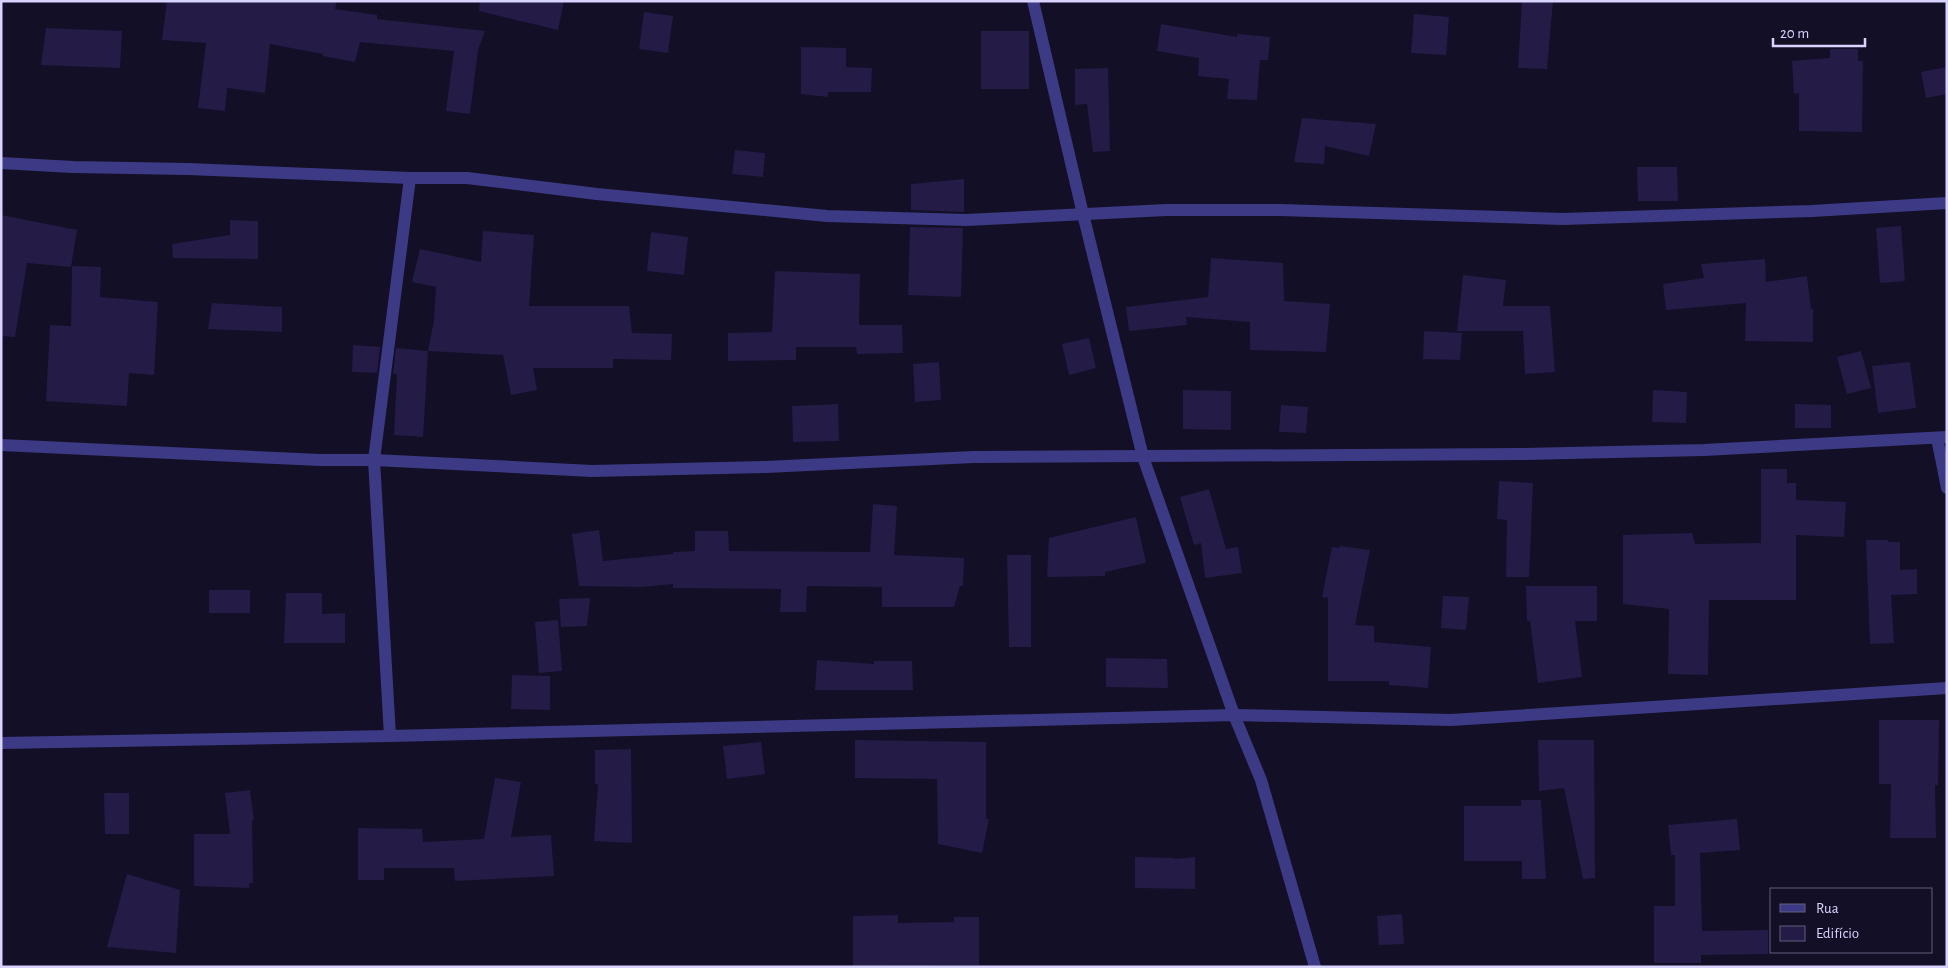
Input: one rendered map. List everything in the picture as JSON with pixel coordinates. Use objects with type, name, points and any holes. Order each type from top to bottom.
[{"type":"street","points":[[1033,1],[1143,457],[1234,715],[1261,780],[1315,967]]},
{"type":"street","points":[[1,163],[410,178],[467,178],[597,194],[826,216],[966,220],[1166,210],[1280,210],[1564,219],[1812,211],[1947,203]]},
{"type":"street","points":[[390,736],[374,460],[410,178]]},
{"type":"street","points":[[1,445],[592,471],[766,467],[973,457],[1522,454],[1685,450],[1942,437],[1947,488]]},
{"type":"street","points":[[1,742],[390,736],[1234,715],[1451,720],[1947,688]]},
{"type":"building","points":[[167,1],[337,1],[335,9],[377,15],[377,19],[485,31],[478,50],[470,114],[446,111],[454,51],[360,42],[355,62],[270,44],[265,93],[227,88],[225,111],[198,108],[206,43],[162,40]]},
{"type":"building","points":[[480,1],[564,1],[558,30],[479,11]]},
{"type":"building","points":[[1522,1],[1553,1],[1547,69],[1518,68]]},
{"type":"building","points":[[644,12],[673,16],[668,53],[639,49]]},
{"type":"building","points":[[1414,14],[1449,17],[1446,55],[1411,53]]},
{"type":"building","points":[[1161,24],[1237,37],[1237,34],[1270,37],[1268,60],[1260,60],[1257,100],[1227,99],[1229,79],[1198,76],[1199,58],[1157,51]]},
{"type":"building","points":[[46,28],[122,31],[120,68],[41,65]]},
{"type":"building","points":[[981,31],[1029,31],[1029,89],[981,89]]},
{"type":"building","points":[[801,47],[846,48],[846,67],[872,68],[871,92],[828,92],[828,97],[801,94]]},
{"type":"building","points":[[1830,49],[1858,49],[1858,61],[1863,61],[1862,132],[1799,131],[1799,93],[1794,94],[1792,61],[1830,58]]},
{"type":"building","points":[[1947,67],[1947,94],[1926,98],[1921,72]]},
{"type":"building","points":[[1108,68],[1110,151],[1093,152],[1087,104],[1075,105],[1075,69]]},
{"type":"building","points":[[1302,118],[1376,124],[1369,156],[1325,146],[1324,164],[1294,162]]},
{"type":"building","points":[[735,150],[765,153],[763,177],[732,174]]},
{"type":"building","points":[[1637,167],[1677,167],[1678,201],[1638,201]]},
{"type":"building","points":[[964,179],[964,212],[911,210],[911,184]]},
{"type":"building","points":[[1,215],[77,230],[71,267],[27,263],[15,337],[1,336]]},
{"type":"building","points":[[230,220],[258,221],[258,259],[173,258],[172,244],[230,235]]},
{"type":"building","points":[[1901,226],[1905,281],[1880,283],[1876,228]]},
{"type":"building","points":[[910,227],[963,228],[961,297],[908,295]]},
{"type":"building","points":[[483,231],[534,235],[529,306],[629,306],[632,333],[672,334],[671,360],[613,359],[613,368],[533,368],[537,390],[511,395],[503,355],[428,351],[434,320],[436,287],[412,282],[420,249],[481,262]]},
{"type":"building","points":[[651,232],[688,237],[684,275],[647,271]]},
{"type":"building","points":[[1211,258],[1283,263],[1284,301],[1330,304],[1326,352],[1250,350],[1250,322],[1186,317],[1187,325],[1129,331],[1126,307],[1208,297]]},
{"type":"building","points":[[1765,259],[1766,282],[1807,276],[1811,309],[1813,309],[1813,342],[1745,341],[1746,303],[1666,310],[1663,284],[1704,278],[1701,264]]},
{"type":"building","points":[[72,266],[101,267],[100,297],[158,302],[154,375],[129,373],[127,406],[46,401],[50,325],[71,326]]},
{"type":"building","points":[[775,271],[860,274],[859,325],[902,325],[903,353],[857,354],[856,347],[796,347],[796,360],[728,361],[728,333],[772,332]]},
{"type":"building","points":[[1463,275],[1506,280],[1503,306],[1550,306],[1555,372],[1525,374],[1523,331],[1457,331]]},
{"type":"building","points":[[212,303],[282,307],[282,332],[208,329]]},
{"type":"building","points":[[1424,331],[1462,333],[1460,360],[1423,359]]},
{"type":"building","points":[[1089,338],[1096,368],[1069,375],[1062,344]]},
{"type":"building","points":[[353,345],[380,347],[377,373],[352,372]]},
{"type":"building","points":[[396,348],[428,351],[423,437],[394,435],[397,374],[393,374]]},
{"type":"building","points":[[1861,351],[1871,388],[1847,394],[1837,357]]},
{"type":"building","points":[[939,362],[941,400],[915,402],[913,364]]},
{"type":"building","points":[[1910,362],[1916,408],[1878,413],[1872,366]]},
{"type":"building","points":[[1183,390],[1231,391],[1231,430],[1183,429]]},
{"type":"building","points":[[1653,390],[1687,392],[1686,423],[1652,422]]},
{"type":"building","points":[[838,404],[839,441],[793,442],[792,406]]},
{"type":"building","points":[[1795,404],[1831,405],[1831,428],[1795,428]]},
{"type":"building","points":[[1281,405],[1308,407],[1306,433],[1279,432]]},
{"type":"building","points":[[1761,469],[1787,469],[1787,483],[1796,483],[1796,500],[1846,502],[1844,537],[1796,535],[1796,600],[1709,600],[1708,675],[1668,674],[1669,609],[1623,604],[1623,535],[1692,533],[1695,544],[1761,543]]},
{"type":"building","points":[[1499,481],[1533,483],[1529,577],[1506,577],[1507,520],[1497,519]]},
{"type":"building","points":[[1209,489],[1226,549],[1238,547],[1242,573],[1205,578],[1201,543],[1194,545],[1180,497]]},
{"type":"building","points":[[873,504],[897,506],[894,555],[964,558],[963,586],[960,586],[954,607],[882,607],[882,587],[807,586],[806,612],[780,612],[781,589],[673,588],[673,584],[642,587],[579,586],[572,534],[599,530],[603,561],[695,551],[695,531],[728,531],[729,551],[870,552]]},
{"type":"building","points":[[1136,517],[1146,563],[1105,572],[1105,576],[1047,577],[1049,538]]},
{"type":"building","points":[[1866,540],[1900,542],[1900,570],[1917,569],[1917,594],[1891,595],[1894,643],[1870,644]]},
{"type":"building","points":[[1340,546],[1370,550],[1355,625],[1374,626],[1374,642],[1431,647],[1428,688],[1389,685],[1389,681],[1328,681],[1328,598],[1322,597],[1332,547],[1339,548]]},
{"type":"building","points":[[1007,555],[1031,555],[1031,647],[1009,647]]},
{"type":"building","points":[[1526,586],[1597,586],[1597,621],[1575,621],[1582,677],[1538,683],[1530,621],[1527,621]]},
{"type":"building","points":[[209,590],[250,590],[250,613],[209,613]]},
{"type":"building","points":[[286,593],[322,593],[322,614],[345,613],[345,643],[284,643]]},
{"type":"building","points":[[1443,596],[1469,597],[1466,630],[1441,628]]},
{"type":"building","points":[[590,598],[587,626],[561,627],[559,599]]},
{"type":"building","points":[[558,620],[562,671],[539,673],[535,622]]},
{"type":"building","points":[[1106,658],[1167,659],[1168,688],[1106,687]]},
{"type":"building","points":[[817,660],[874,664],[874,661],[912,661],[913,690],[815,690]]},
{"type":"building","points":[[512,675],[550,676],[550,710],[511,709]]},
{"type":"building","points":[[1879,720],[1939,720],[1938,785],[1935,785],[1936,838],[1890,838],[1891,784],[1879,784]]},
{"type":"building","points":[[855,740],[986,742],[986,819],[989,819],[982,853],[938,844],[937,779],[855,778]]},
{"type":"building","points":[[1538,740],[1594,740],[1595,878],[1583,879],[1564,788],[1539,791]]},
{"type":"building","points":[[761,742],[765,774],[727,779],[723,746]]},
{"type":"building","points":[[631,749],[632,843],[594,841],[598,784],[595,784],[595,750]]},
{"type":"building","points":[[495,778],[521,782],[511,837],[551,835],[554,876],[455,881],[454,868],[384,868],[384,880],[358,880],[358,828],[422,829],[423,842],[484,839]]},
{"type":"building","points":[[250,790],[254,820],[252,820],[253,883],[249,883],[249,888],[194,886],[194,834],[230,834],[225,793]]},
{"type":"building","points":[[104,793],[129,793],[129,834],[105,834]]},
{"type":"building","points":[[1521,800],[1541,800],[1546,879],[1522,879],[1522,861],[1464,861],[1464,806],[1521,806]]},
{"type":"building","points":[[1737,819],[1740,850],[1700,853],[1702,931],[1768,930],[1768,954],[1701,955],[1701,963],[1654,963],[1654,906],[1675,906],[1675,855],[1671,855],[1668,825]]},
{"type":"building","points":[[1135,857],[1174,859],[1195,857],[1195,889],[1135,888]]},
{"type":"building","points":[[127,874],[180,890],[176,953],[107,947]]},
{"type":"building","points":[[1402,914],[1404,944],[1379,945],[1377,916]]},
{"type":"building","points":[[898,915],[898,923],[954,922],[954,917],[979,917],[979,965],[853,966],[853,916]]}]
